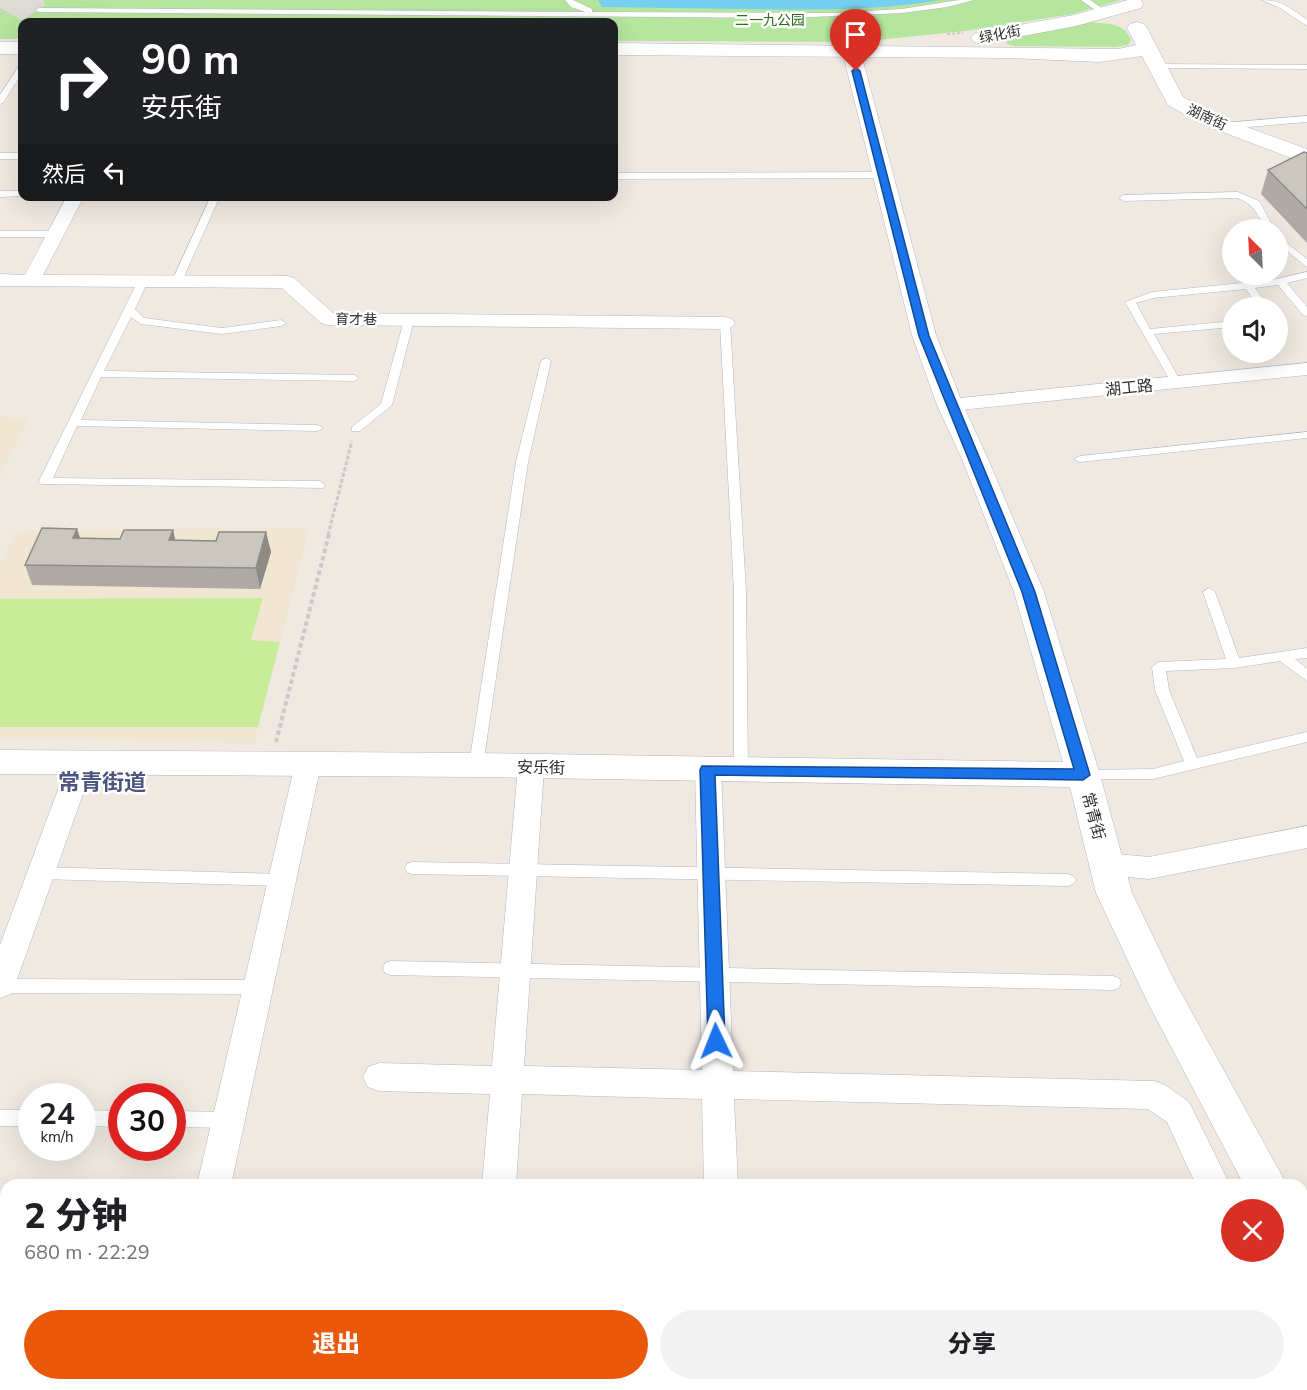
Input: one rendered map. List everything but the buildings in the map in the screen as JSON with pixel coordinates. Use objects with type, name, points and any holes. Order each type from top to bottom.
[{"type":"main road","name":"绿化街","points":[[851,50],[943,43],[1002,34],[1076,20],[1140,2]]},
{"type":"main road","name":"湖南街","points":[[1140,2],[1131,15],[1175,101],[1223,126],[1307,157]]},
{"type":"main road","points":[[1076,20],[1114,20],[1137,29]]},
{"type":"main road","points":[[1002,34],[991,40],[1000,47],[1014,52]]},
{"type":"main road","name":"绿化街","points":[[618,49],[1014,52],[1097,55],[1131,53],[1148,47]]},
{"type":"main road","points":[[0,48],[18,48]]},
{"type":"main road","name":"湖南街","points":[[1097,55],[1124,60],[1132,64],[1138,69],[1153,97],[1181,118],[1307,166]]},
{"type":"street","name":"常青街","points":[[851,50],[881,175],[924,336],[950,405],[1029,592],[1083,775],[1114,893],[1161,992],[1263,1179]]},
{"type":"street","points":[[31,280],[73,201]]},
{"type":"street","name":"育才巷","points":[[0,280],[287,282],[328,319],[725,323]]},
{"type":"street","name":"湖工路","points":[[950,405],[1307,369]]},
{"type":"street","name":"安乐街","points":[[0,762],[476,765],[1083,775]]},
{"type":"street","points":[[0,986],[81,763]]},
{"type":"street","points":[[215,1179],[308,764]]},
{"type":"street","points":[[499,1179],[531,767]]},
{"type":"street","points":[[708,770],[721,1179]]},
{"type":"street","points":[[1107,864],[1149,868],[1307,837]]},
{"type":"street","points":[[379,1077],[1154,1095],[1178,1112],[1210,1179]]},
{"type":"lane","points":[[569,0],[574,5],[594,13]]},
{"type":"lane","points":[[39,10],[789,16],[890,14],[937,8],[970,0]]},
{"type":"lane","points":[[1085,0],[1105,13]]},
{"type":"lane","points":[[1266,0],[1283,6],[1307,24]]},
{"type":"lane","points":[[1157,66],[1307,67]]},
{"type":"lane","points":[[0,101],[18,74]]},
{"type":"lane","points":[[1223,126],[1307,119]]},
{"type":"lane","points":[[0,156],[18,156]]},
{"type":"lane","points":[[618,176],[881,175]]},
{"type":"lane","points":[[0,194],[18,194]]},
{"type":"lane","points":[[1124,198],[1238,195],[1252,199],[1258,204],[1265,219]]},
{"type":"lane","points":[[177,281],[214,201]]},
{"type":"lane","points":[[0,234],[56,234]]},
{"type":"lane","points":[[1288,248],[1307,264]]},
{"type":"lane","points":[[1288,279],[1307,275]]},
{"type":"lane","points":[[143,281],[45,481],[319,485]]},
{"type":"lane","points":[[1176,382],[1130,303],[1152,295],[1248,285],[1256,297]]},
{"type":"lane","points":[[1283,285],[1307,313]]},
{"type":"lane","points":[[129,309],[141,321],[222,331],[281,323]]},
{"type":"lane","points":[[356,429],[386,405],[409,320]]},
{"type":"lane","points":[[725,323],[740,591],[741,770]]},
{"type":"lane","points":[[1147,332],[1222,325]]},
{"type":"lane","points":[[476,765],[522,462],[546,361]]},
{"type":"lane","points":[[97,374],[354,378]]},
{"type":"lane","points":[[74,423],[317,428]]},
{"type":"lane","points":[[1080,459],[1307,435]]},
{"type":"lane","points":[[1209,592],[1234,663]]},
{"type":"lane","points":[[1193,766],[1162,690],[1159,667],[1234,663],[1307,652]]},
{"type":"lane","points":[[1283,657],[1307,676]]},
{"type":"lane","points":[[1083,775],[1153,774],[1307,737]]},
{"type":"lane","points":[[412,868],[1068,880]]},
{"type":"lane","points":[[41,873],[282,880]]},
{"type":"lane","points":[[391,968],[1113,983]]},
{"type":"lane","points":[[0,986],[258,987]]},
{"type":"lane","points":[[0,1118],[18,1118]]},
{"type":"lane","points":[[186,1119],[229,1120]]},
{"type":"path","points":[[0,14],[7,12]]},
{"type":"path","points":[[271,763],[356,429]]},
{"type":"shaded area","points":[[0,0],[44,0],[45,5],[25,18],[18,18],[0,8]]},
{"type":"shaded area","points":[[0,417],[30,418],[0,476]]},
{"type":"shaded area","points":[[309,528],[254,743],[0,739],[0,564],[16,531]]},
{"type":"green space","name":"二一九公园","points":[[0,0],[1121,0],[1073,14],[965,31],[858,42],[618,41],[618,18],[18,18],[18,39],[0,39]]},
{"type":"green space","points":[[1087,22],[1119,26],[1124,29],[1131,40],[1128,45],[1116,47],[1014,46],[1007,44],[1006,40]]},
{"type":"green space","points":[[263,598],[251,640],[280,642],[258,727],[0,727],[0,599]]},
{"type":"water","points":[[598,0],[940,0],[867,8],[793,10],[602,7]]},
{"type":"district","name":"常青街道","points":[[102,782]]},
{"type":"route","points":[[716,1041],[708,770],[1083,775],[1029,592],[975,459],[950,405],[924,336],[856,71]]}]
